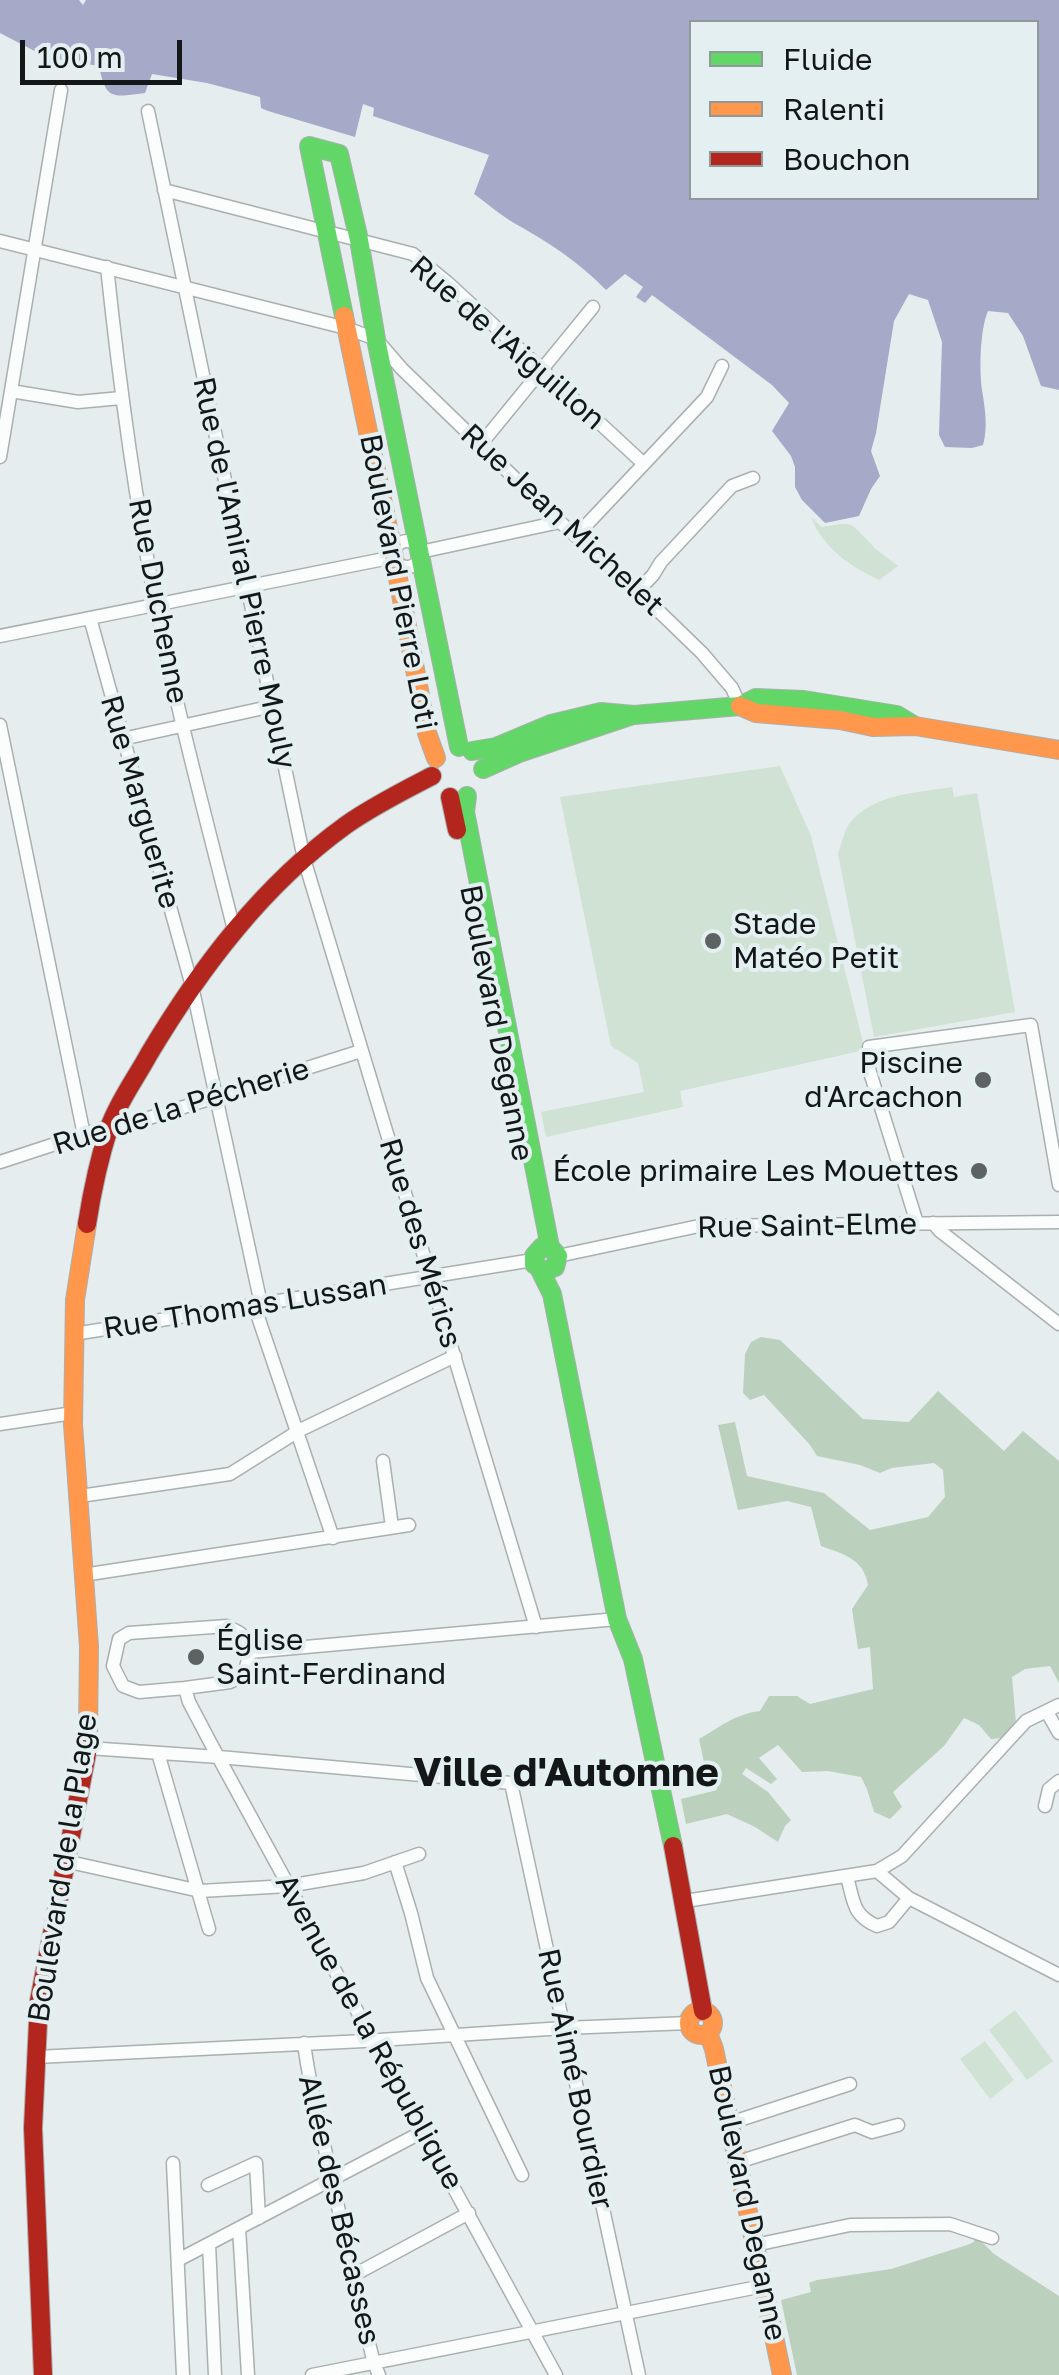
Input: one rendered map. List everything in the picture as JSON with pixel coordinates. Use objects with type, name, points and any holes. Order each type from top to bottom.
[{"type":"street","points":[[0,457],[61,90]]},
{"type":"street","name":"Rue de l'Amiral Pierre Mouly","points":[[148,111],[304,859]]},
{"type":"street","name":"Boulevard Pierre Loti","points":[[434,767],[310,146],[339,154],[420,552],[465,749]]},
{"type":"street","points":[[164,190],[359,240]]},
{"type":"street","name":"Rue de l'Aiguillon","points":[[359,240],[412,254],[644,464]]},
{"type":"street","points":[[0,242],[184,286],[376,339]]},
{"type":"street","name":"Rue Duchenne","points":[[107,268],[121,398],[156,605],[234,930]]},
{"type":"street","points":[[481,444],[593,307]]},
{"type":"street","name":"Rue Jean Michelet","points":[[376,339],[402,370],[702,653],[732,688],[740,706]]},
{"type":"street","points":[[576,536],[707,398],[722,366]]},
{"type":"street","points":[[12,392],[78,402],[121,398]]},
{"type":"street","name":"Boulevard Pierre Loti","points":[[362,406],[388,400]]},
{"type":"street","points":[[638,591],[732,486],[753,478]]},
{"type":"street","points":[[0,636],[394,557],[404,542],[413,542],[420,552],[560,522]]},
{"type":"street","name":"Rue Marguerite","points":[[90,618],[192,986],[257,1305],[333,1538]]},
{"type":"street","points":[[122,739],[273,706]]},
{"type":"street","points":[[465,749],[477,756],[483,769],[482,782],[474,792],[458,796],[438,789],[434,767],[442,752],[465,749],[496,747],[551,724],[601,712],[634,715],[740,706],[756,713],[840,720],[873,727],[915,726],[1059,750]]},
{"type":"street","points":[[483,769],[501,759],[605,728],[634,715]]},
{"type":"street","points":[[0,724],[84,1134]]},
{"type":"street","name":"Boulevard de la Plage","points":[[43,2375],[33,2142],[38,2000],[88,1748],[90,1668],[73,1413],[75,1300],[92,1193],[110,1126],[144,1062],[192,986],[234,930],[304,859],[434,767]]},
{"type":"street","name":"Boulevard Deganne","points":[[458,796],[539,1236],[573,1353],[620,1590],[616,1641],[626,1664],[771,2375]]},
{"type":"street","name":"Rue des Mérics","points":[[304,859],[536,1627]]},
{"type":"street","points":[[917,1223],[870,1069],[870,1047],[1031,1025],[1059,1186]]},
{"type":"street","name":"Rue de la Pécherie","points":[[0,1162],[361,1052]]},
{"type":"street","name":"Rue Saint-Elme","points":[[546,1258],[699,1226],[1059,1222]]},
{"type":"street","points":[[933,1223],[1059,1324]]},
{"type":"street","name":"Rue Thomas Lussan","points":[[74,1334],[546,1258]]},
{"type":"street","points":[[80,1496],[230,1474],[297,1433],[455,1356]]},
{"type":"street","points":[[0,1424],[73,1413]]},
{"type":"street","points":[[384,1461],[392,1527]]},
{"type":"street","points":[[83,1575],[409,1525]]},
{"type":"street","points":[[250,1652],[617,1619]]},
{"type":"street","name":"Boulevard Deganne","points":[[617,1619],[633,1659],[685,1901],[703,2002],[699,2023],[714,2048],[782,2375]]},
{"type":"street","points":[[227,1626],[240,1632],[250,1652],[245,1671],[238,1678],[186,1688],[138,1692],[123,1686],[112,1666],[119,1638],[128,1634],[227,1626]]},
{"type":"street","points":[[90,1668],[112,1666]]},
{"type":"street","name":"Avenue de la République","points":[[186,1688],[189,1702],[288,1886],[556,2375]]},
{"type":"street","points":[[685,1901],[877,1872],[902,1856],[1026,1721],[1053,1709],[1059,1733]]},
{"type":"street","points":[[88,1748],[219,1756]]},
{"type":"street","points":[[158,1753],[210,1928]]},
{"type":"street","name":"Rue Aimé Bourdier","points":[[219,1756],[511,1783],[639,2375]]},
{"type":"street","points":[[1045,1806],[1049,1790],[1059,1781]]},
{"type":"street","points":[[65,1861],[200,1891],[288,1886],[364,1873],[419,1854]]},
{"type":"street","points":[[395,1862],[427,1978],[522,2175]]},
{"type":"street","points":[[877,1872],[909,1898],[1059,1975]]},
{"type":"street","points":[[847,1876],[858,1912],[863,1920],[877,1926],[889,1922],[909,1898]]},
{"type":"street","points":[[36,2057],[699,2023]]},
{"type":"street","name":"Allée des Bécasses","points":[[304,2044],[310,2091],[376,2369]]},
{"type":"street","points":[[730,2123],[850,2084]]},
{"type":"street","points":[[738,2162],[855,2126],[872,2132],[898,2126]]},
{"type":"street","points":[[178,2260],[424,2132]]},
{"type":"street","points":[[173,2163],[183,2375]]},
{"type":"street","points":[[208,2185],[256,2163],[259,2218]]},
{"type":"street","points":[[352,2276],[468,2212]]},
{"type":"street","points":[[756,2245],[850,2225],[950,2224],[992,2238]]},
{"type":"street","points":[[239,2228],[248,2375]]},
{"type":"street","points":[[209,2244],[215,2375]]},
{"type":"street","points":[[312,2375],[376,2369],[532,2332],[753,2288]]},
{"type":"green space","points":[[811,517],[822,527],[851,525],[898,566],[879,580],[868,575],[830,547]]},
{"type":"green space","name":"Stade Matéo Petit","points":[[780,766],[811,836],[865,1050],[680,1091],[683,1107],[546,1137],[541,1112],[644,1092],[638,1063],[611,1046],[560,797]]},
{"type":"green space","points":[[952,787],[954,797],[977,793],[1015,1012],[874,1037],[838,854],[841,843],[849,824],[870,806],[896,796]]},
{"type":"green space","points":[[761,1337],[780,1340],[863,1419],[909,1422],[938,1391],[1004,1451],[1023,1431],[1059,1461],[1059,1683],[1050,1666],[1025,1669],[1012,1677],[1016,1723],[1003,1738],[991,1739],[979,1725],[964,1718],[944,1746],[893,1792],[902,1807],[890,1819],[874,1812],[861,1777],[828,1771],[802,1772],[778,1745],[759,1758],[777,1779],[771,1784],[746,1768],[742,1774],[768,1792],[791,1820],[778,1842],[727,1814],[686,1824],[681,1799],[717,1790],[712,1766],[705,1767],[699,1739],[735,1718],[760,1711],[769,1696],[797,1696],[810,1704],[873,1689],[870,1647],[858,1649],[852,1609],[868,1585],[857,1563],[821,1546],[811,1507],[787,1501],[738,1510],[718,1425],[735,1422],[747,1476],[824,1493],[870,1530],[928,1517],[945,1497],[943,1470],[934,1463],[880,1473],[817,1456],[764,1395],[750,1400],[743,1393],[745,1354],[751,1342]]},
{"type":"green space","points":[[1015,2010],[1053,2061],[1027,2080],[989,2030]]},
{"type":"green space","points":[[985,2041],[1014,2080],[990,2099],[960,2059]]},
{"type":"green space","points":[[974,2239],[1059,2296],[1059,2375],[797,2375],[781,2300],[811,2292],[809,2283],[817,2280],[891,2269],[967,2245]]},
{"type":"water","points":[[0,0],[79,0],[83,5],[86,0],[1059,0],[1059,390],[1041,386],[1023,336],[1008,313],[988,311],[981,350],[986,424],[983,445],[945,447],[939,435],[942,342],[928,300],[909,294],[894,321],[871,451],[880,476],[859,516],[825,523],[802,500],[795,487],[791,456],[772,431],[789,403],[772,385],[652,295],[645,303],[636,297],[643,287],[625,274],[606,290],[562,253],[474,194],[489,155],[373,116],[374,108],[363,104],[355,137],[268,111],[261,108],[260,97],[207,83],[152,74],[145,93],[113,94],[105,86],[99,66],[48,58],[0,33]]},
{"type":"traffic: fast","points":[[344,316],[309,146],[339,154],[459,747]]},
{"type":"traffic: fast","points":[[472,751],[496,747],[551,724],[601,712],[634,715],[740,706],[756,698],[804,700],[897,715],[915,726]]},
{"type":"traffic: fast","points":[[483,769],[633,715]]},
{"type":"traffic: fast","points":[[467,796],[465,812],[550,1247],[558,1256],[555,1267],[544,1271],[534,1264],[534,1256],[542,1247],[550,1247]]},
{"type":"traffic: fast","points":[[540,1270],[552,1294],[617,1619],[633,1659],[673,1846]]},
{"type":"traffic: slow","points":[[344,316],[427,733],[436,758]]},
{"type":"traffic: slow","points":[[740,706],[756,713],[840,720],[873,727],[915,726],[1059,750]]},
{"type":"traffic: slow","points":[[87,1224],[75,1300],[73,1424],[89,1647],[88,1736]]},
{"type":"traffic: slow","points":[[701,2011],[713,2023],[701,2035],[689,2023],[701,2011]]},
{"type":"traffic: slow","points":[[708,2033],[782,2375]]},
{"type":"traffic: jam","points":[[87,1224],[102,1152],[117,1109],[212,959],[261,901],[316,848],[367,811],[432,776]]},
{"type":"traffic: jam","points":[[450,797],[457,830]]},
{"type":"traffic: jam","points":[[43,2375],[33,2128],[39,2001],[88,1736]]},
{"type":"traffic: jam","points":[[673,1846],[703,2011]]},
{"type":"place","name":"Stade Matéo Petit","points":[[713,941]]},
{"type":"place","name":"Piscine d'Arcachon","points":[[983,1080]]},
{"type":"place","name":"École primaire Les Mouettes","points":[[979,1171]]},
{"type":"place","name":"Église Saint-Ferdinand","points":[[196,1657]]},
{"type":"district","name":"Ville d'Automne","points":[[566,1773]]}]
